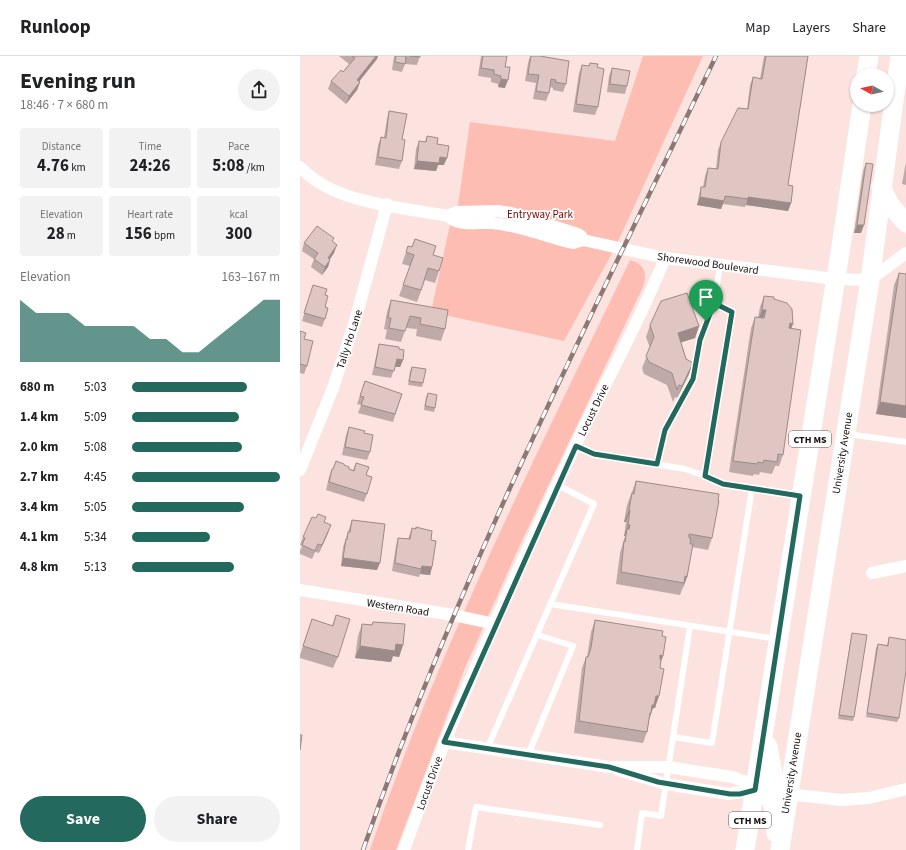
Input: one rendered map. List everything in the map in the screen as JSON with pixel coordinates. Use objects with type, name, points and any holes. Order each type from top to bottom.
[{"type":"main road","points":[[867,68],[869,56]]},
{"type":"main road","name":"University Avenue","points":[[778,850],[870,280],[900,56]]},
{"type":"main road","name":"CTH MS","points":[[745,850],[861,112]]},
{"type":"main road","points":[[882,186],[890,205],[906,223]]},
{"type":"main road","points":[[768,709],[768,756],[773,781],[778,790],[788,794]]},
{"type":"main road","points":[[755,790],[763,792],[772,800],[778,850]]},
{"type":"street","name":"Shorewood Boulevard","points":[[300,167],[311,178],[337,192],[448,216],[451,220],[472,224],[491,223],[506,225],[573,243],[583,240],[665,258],[720,266],[835,279],[870,280]]},
{"type":"street","name":"Tally Ho Lane","points":[[300,470],[333,388],[356,321],[387,204]]},
{"type":"street","points":[[870,280],[906,253]]},
{"type":"street","name":"Locust Drive","points":[[404,850],[444,742],[495,624],[576,446],[665,258]]},
{"type":"street","points":[[872,572],[906,566]]},
{"type":"street","name":"Western Road","points":[[300,590],[453,615],[495,624]]},
{"type":"street","points":[[444,742],[609,767],[666,784],[734,795],[755,790]]},
{"type":"street","points":[[609,767],[668,767],[732,777],[755,790]]},
{"type":"street","points":[[788,794],[841,800],[869,798],[906,789]]},
{"type":"lane","points":[[657,464],[665,430],[693,379],[700,340],[714,303],[720,266]]},
{"type":"lane","points":[[705,476],[732,312],[714,303]]},
{"type":"lane","points":[[846,434],[906,442]]},
{"type":"lane","points":[[576,446],[594,454],[657,464],[705,476],[718,483],[800,496]]},
{"type":"lane","points":[[487,749],[594,504],[558,485]]},
{"type":"lane","points":[[673,737],[712,743],[752,488]]},
{"type":"lane","points":[[550,604],[779,640]]},
{"type":"lane","points":[[637,850],[642,813],[661,816],[690,626]]},
{"type":"lane","points":[[528,755],[573,646],[538,635]]},
{"type":"lane","points":[[468,850],[476,807],[600,825]]},
{"type":"green space","name":"Entryway Park","points":[[643,56],[703,56],[616,246],[564,341],[431,312],[451,220],[457,212],[470,122],[615,141]]},
{"type":"green space","points":[[630,260],[639,264],[644,269],[645,277],[643,287],[519,547],[465,668],[396,850],[370,850],[397,774],[458,625],[525,478]]},
{"type":"building","points":[[352,56],[376,56],[357,80],[360,82],[349,96],[331,81],[341,70],[343,72],[355,58]]},
{"type":"building","points":[[396,56],[406,56],[405,64],[395,62]]},
{"type":"building","points":[[483,56],[507,56],[505,67],[510,67],[508,80],[501,79],[501,76],[494,74],[494,70],[481,68]]},
{"type":"building","points":[[531,56],[569,61],[566,84],[555,82],[556,80],[551,79],[549,93],[536,91],[539,75],[528,74]]},
{"type":"building","points":[[766,56],[808,56],[788,185],[793,186],[791,203],[748,197],[748,199],[725,196],[724,201],[700,197],[701,187],[705,187],[708,168],[718,169],[721,142],[738,108],[748,109],[753,77],[762,79]]},
{"type":"building","points":[[590,63],[598,64],[597,67],[604,69],[598,107],[576,104],[582,65],[589,66]]},
{"type":"building","points":[[612,68],[630,71],[627,86],[610,84]]},
{"type":"building","points":[[389,111],[407,114],[402,139],[405,140],[402,161],[378,157],[381,137],[386,138]]},
{"type":"building","points":[[427,136],[438,138],[437,144],[449,146],[447,158],[440,157],[439,163],[417,161],[419,141],[426,142]]},
{"type":"building","points":[[866,163],[873,164],[864,225],[857,225]]},
{"type":"building","points":[[317,226],[334,238],[332,241],[337,245],[328,258],[330,260],[325,267],[314,259],[318,253],[304,243]]},
{"type":"building","points":[[415,239],[436,246],[433,255],[443,258],[439,271],[428,268],[421,290],[403,285],[414,255],[406,252],[408,246],[412,247]]},
{"type":"building","points":[[899,273],[906,274],[906,406],[880,402]]},
{"type":"building","points":[[313,285],[327,289],[325,295],[328,296],[325,307],[328,308],[325,319],[304,313]]},
{"type":"building","points":[[687,293],[699,326],[678,333],[686,359],[693,363],[682,386],[679,385],[677,390],[672,373],[649,362],[646,356],[654,337],[650,325],[661,301]]},
{"type":"building","points":[[764,296],[774,297],[774,299],[787,303],[792,309],[793,324],[790,323],[789,328],[801,330],[783,455],[778,454],[777,462],[764,460],[763,463],[758,462],[757,464],[733,461],[755,317],[764,318],[766,310],[762,310]]},
{"type":"building","points":[[391,300],[448,310],[445,329],[420,324],[421,318],[410,316],[405,331],[389,328],[391,318],[388,318]]},
{"type":"building","points":[[300,331],[306,333],[304,339],[313,341],[307,366],[300,364]]},
{"type":"building","points":[[379,344],[399,347],[399,349],[404,350],[403,360],[397,359],[394,371],[375,367]]},
{"type":"building","points":[[412,367],[426,369],[423,383],[409,381]]},
{"type":"building","points":[[365,381],[402,394],[395,414],[361,405],[364,397],[360,396]]},
{"type":"building","points":[[428,393],[437,395],[435,408],[425,406]]},
{"type":"building","points":[[349,427],[365,431],[364,433],[373,435],[370,452],[345,447]]},
{"type":"building","points":[[336,461],[344,464],[349,467],[349,469],[354,471],[356,463],[369,467],[366,475],[372,477],[367,494],[329,482],[332,469]]},
{"type":"building","points":[[636,481],[719,494],[712,538],[689,534],[689,538],[691,538],[690,544],[693,544],[687,577],[685,576],[684,583],[621,572],[624,541],[625,542],[627,529],[629,529],[630,525],[628,525],[629,510]]},
{"type":"building","points":[[318,514],[326,517],[324,522],[331,525],[322,545],[318,544],[315,551],[302,545],[305,538],[303,537],[312,517],[316,518]]},
{"type":"building","points":[[352,520],[385,524],[380,563],[343,558],[346,539],[347,540],[348,532],[350,532]]},
{"type":"building","points":[[416,527],[432,531],[431,540],[436,541],[432,567],[422,566],[421,569],[395,563],[398,538],[410,539],[412,528],[416,529]]},
{"type":"building","points":[[336,615],[350,619],[338,657],[303,646],[312,619],[333,626]]},
{"type":"building","points":[[595,620],[663,631],[662,636],[666,637],[663,656],[660,655],[660,668],[664,669],[659,696],[656,696],[654,705],[652,705],[647,732],[579,721],[586,657],[588,657],[591,648]]},
{"type":"building","points":[[373,622],[405,624],[403,645],[396,644],[395,651],[360,646],[362,624],[372,625]]},
{"type":"building","points":[[852,633],[867,635],[854,717],[839,715]]},
{"type":"building","points":[[889,637],[906,640],[906,671],[899,718],[867,713],[878,644],[888,646]]},
{"type":"building","points":[[300,735],[302,735],[300,750]]},
{"type":"railway","points":[[363,850],[400,748],[483,547],[574,350],[716,56]]},
{"type":"route","points":[[714,303],[732,312],[705,476],[718,483],[800,496],[755,790],[734,795],[647,780],[609,767],[444,742],[495,624],[576,446],[594,454],[657,464],[662,437],[667,425],[693,379],[700,340],[706,321],[714,303]]}]
